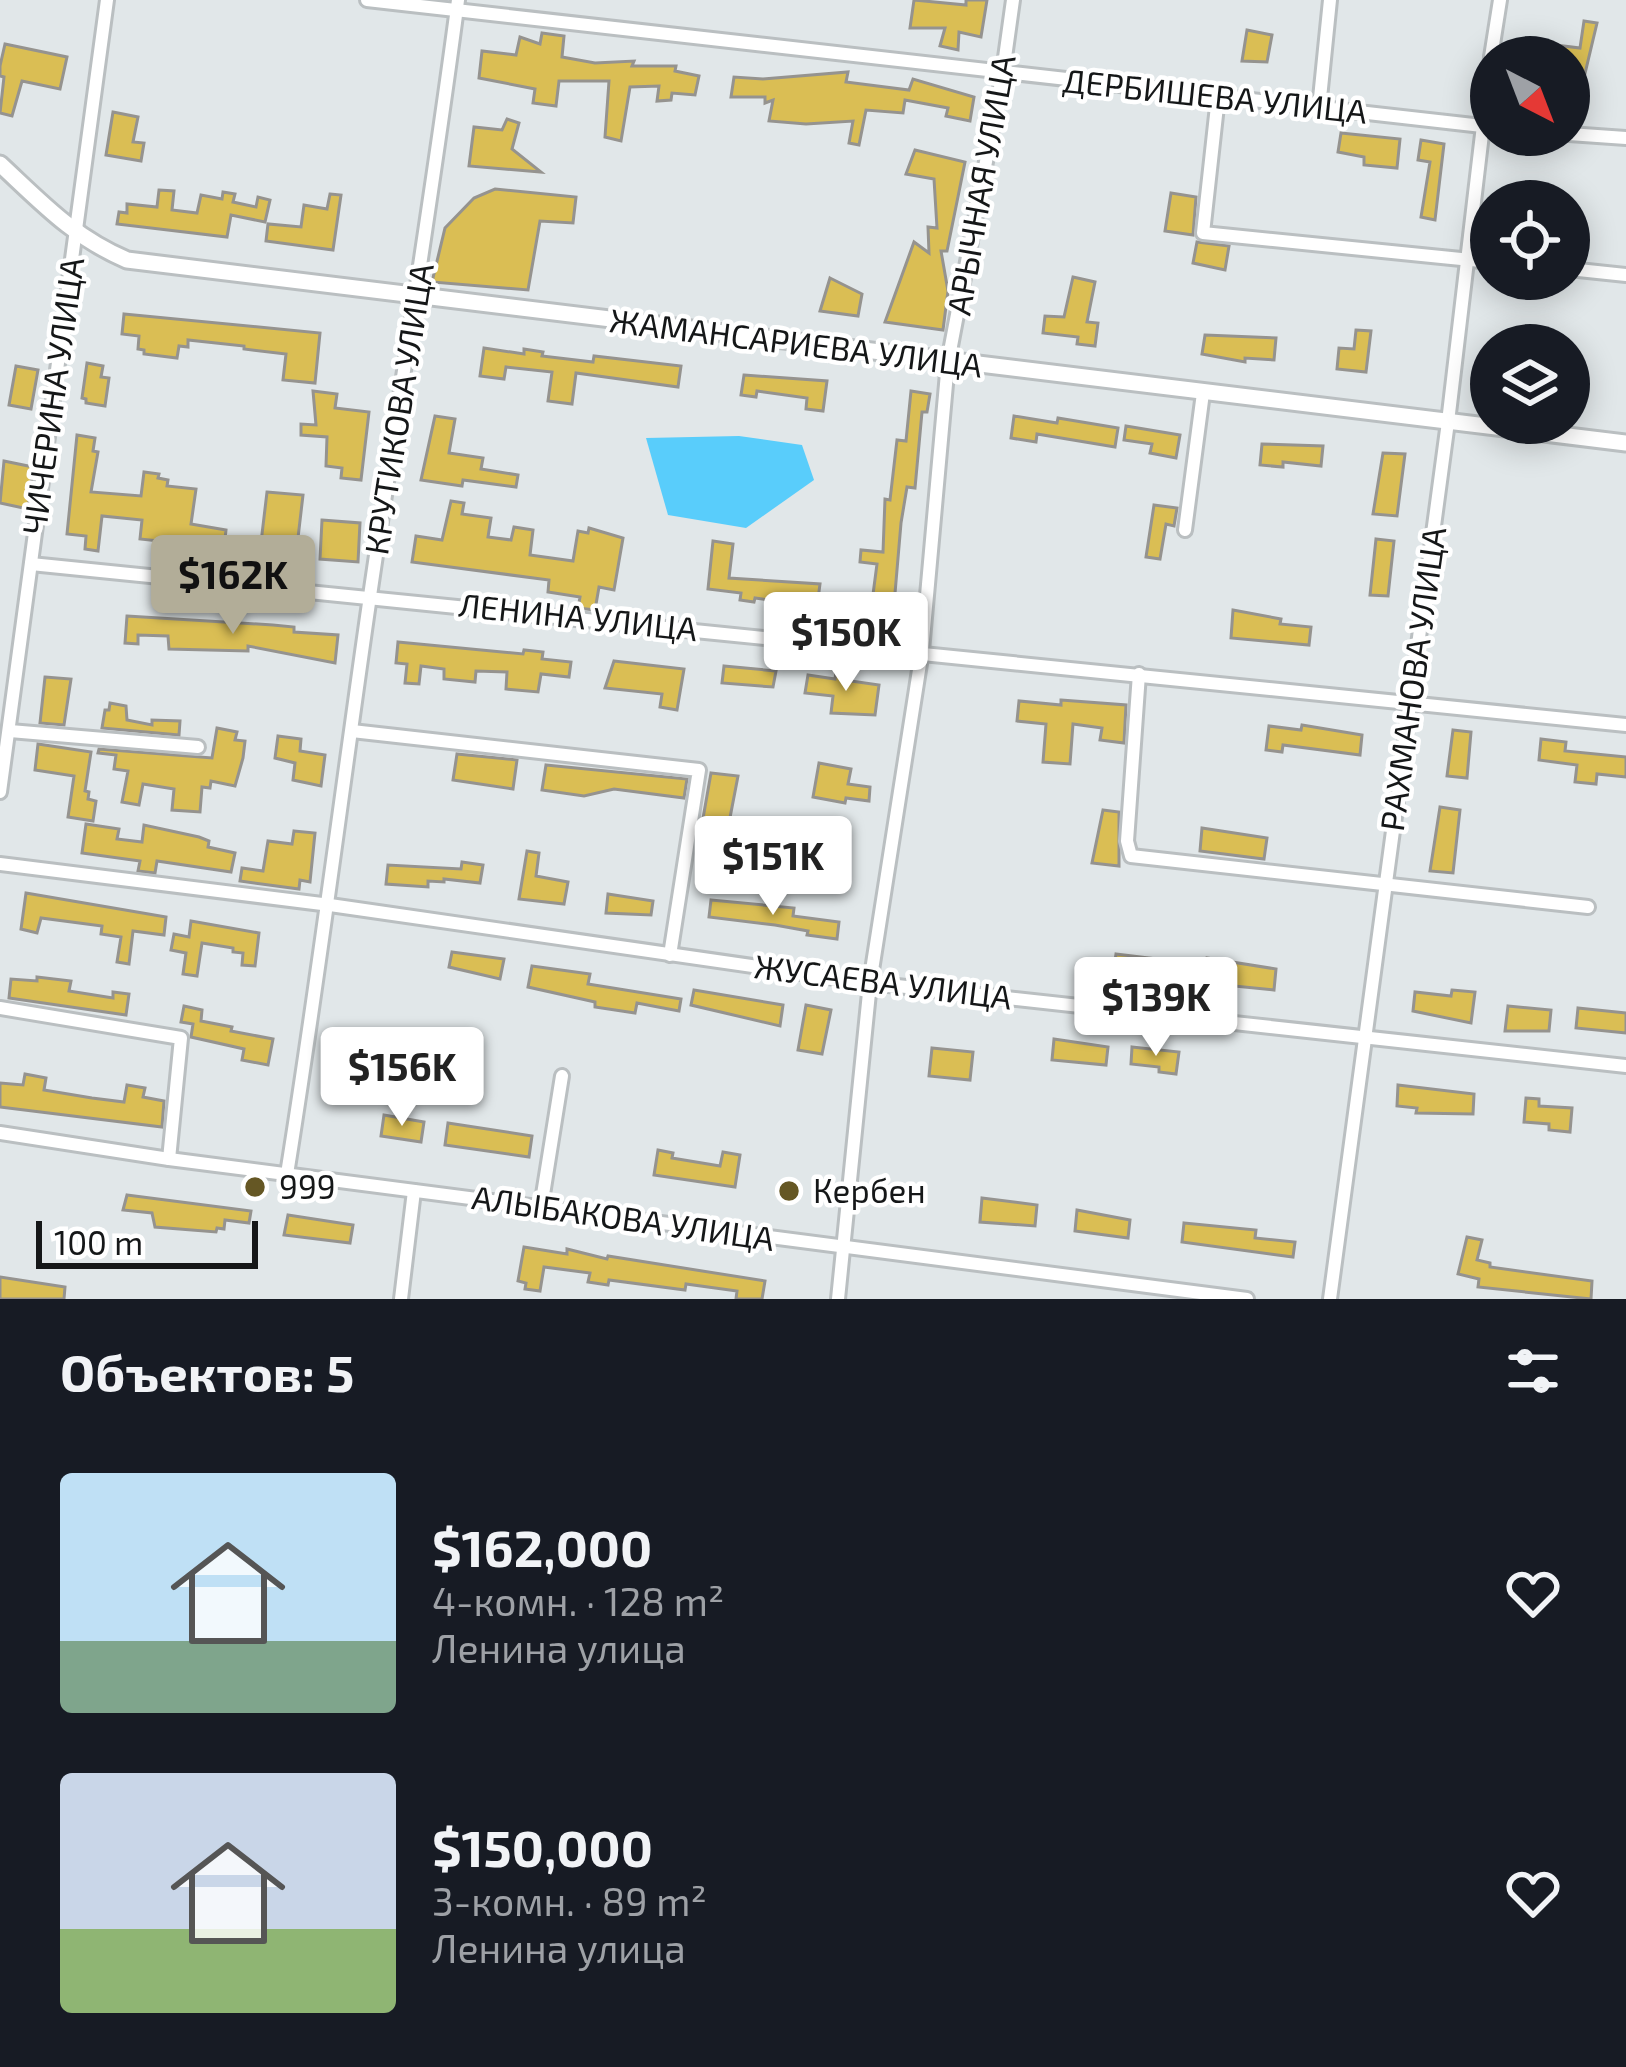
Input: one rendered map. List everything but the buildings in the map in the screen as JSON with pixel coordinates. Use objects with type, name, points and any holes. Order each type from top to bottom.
[{"type":"street","name":"ЧИЧЕРИНА УЛИЦА","points":[[0,792],[106,0]]},
{"type":"street","name":"ДЕРБИШЕВА УЛИЦА","points":[[368,0],[457,5],[1470,125]]},
{"type":"street","name":"АРЫЧНАЯ УЛИЦА","points":[[838,1299],[870,983],[922,651],[948,362],[1004,72],[1013,0]]},
{"type":"street","points":[[1318,108],[1330,0]]},
{"type":"street","name":"РАХМАНОВА УЛИЦА","points":[[1494,36],[1500,0]]},
{"type":"street","name":"КРУТИКОВА УЛИЦА","points":[[287,1174],[330,905],[457,5]]},
{"type":"street","points":[[1218,97],[1203,233],[1470,259]]},
{"type":"street","points":[[1590,135],[1626,138]]},
{"type":"street","name":"РАХМАНОВА УЛИЦА","points":[[1330,1299],[1482,156]]},
{"type":"street","name":"ЖАМАНСАРИЕВА УЛИЦА","points":[[0,164],[90,244],[127,260],[1626,443]]},
{"type":"street","points":[[1590,271],[1626,275]]},
{"type":"street","points":[[1185,530],[1203,393]]},
{"type":"street","name":"ЛЕНИНА УЛИЦА","points":[[31,564],[1626,725]]},
{"type":"street","points":[[1139,674],[1126,842],[1131,856],[1588,907]]},
{"type":"street","points":[[10,731],[198,747]]},
{"type":"street","points":[[352,731],[699,770],[670,955]]},
{"type":"street","name":"ЖУСАЕВА УЛИЦА","points":[[0,864],[330,905],[870,983],[1626,1066]]},
{"type":"street","points":[[0,1008],[182,1038],[169,1159]]},
{"type":"street","points":[[541,1208],[562,1076]]},
{"type":"street","name":"АЛЫБАКОВА УЛИЦА","points":[[0,1133],[1247,1299]]},
{"type":"street","points":[[401,1299],[414,1191]]},
{"type":"shaded area","points":[[739,436],[802,445],[814,480],[746,528],[668,515],[646,438]]},
{"type":"place","name":"999","points":[[255,1187]]},
{"type":"place","name":"Кербен","points":[[789,1191]]}]
